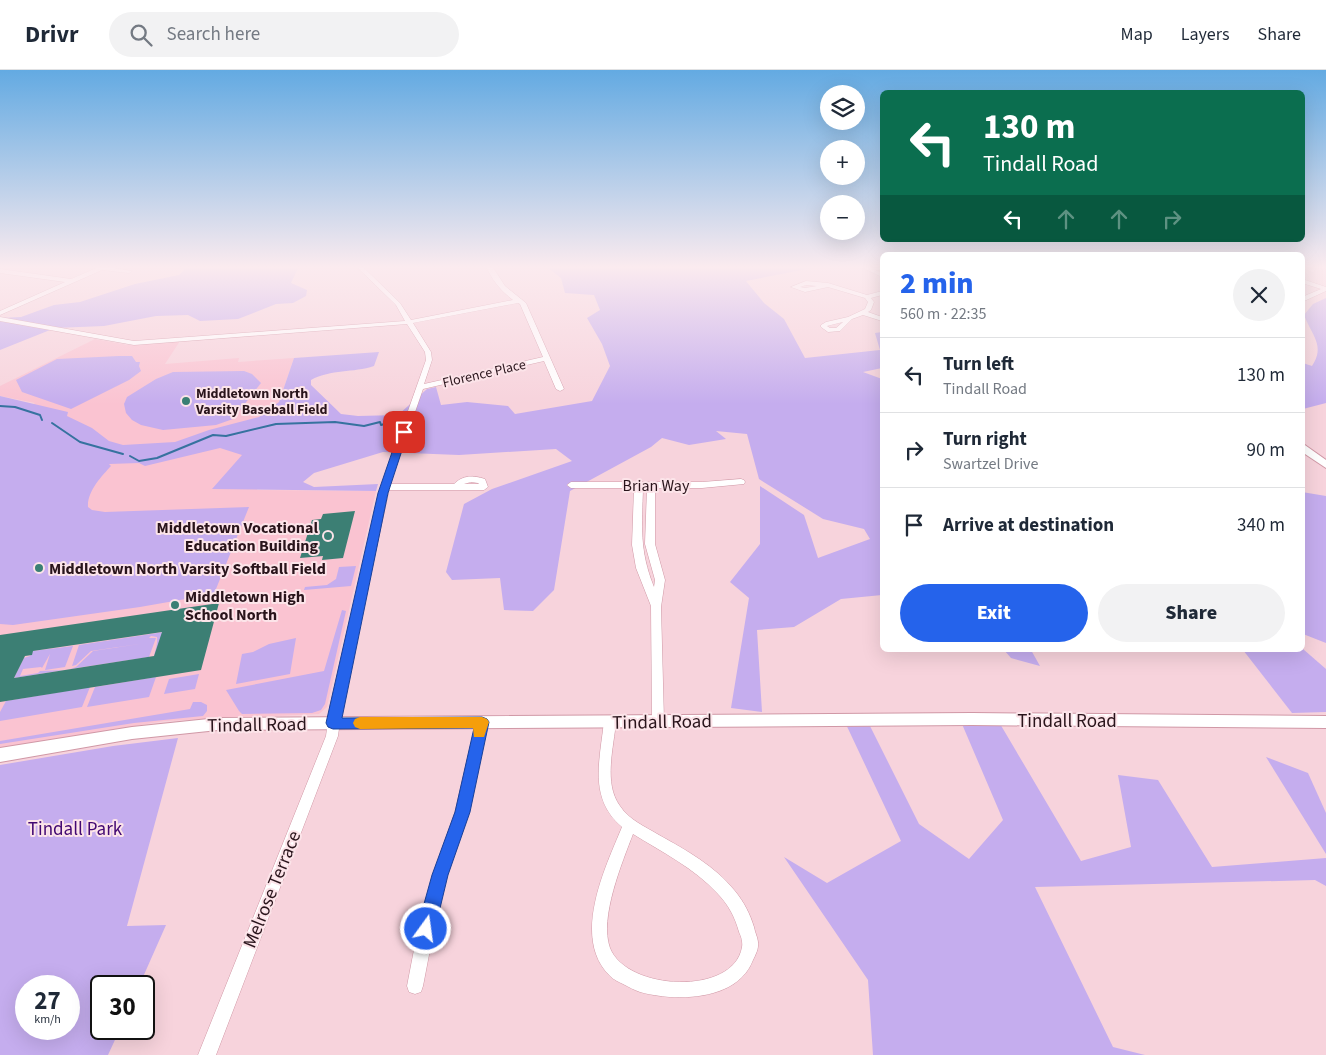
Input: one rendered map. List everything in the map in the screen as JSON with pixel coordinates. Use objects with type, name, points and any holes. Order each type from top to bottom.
[{"type":"street","name":"Melrose Terrace","points":[[207,1055],[332,736],[333,723],[385,487],[429,356],[402,312]]},
{"type":"street","points":[[0,319],[134,343],[409,323],[464,312]]},
{"type":"street","points":[[527,312],[560,389]]},
{"type":"street","points":[[850,318],[864,312],[880,318]]},
{"type":"street","name":"Florence Place","points":[[420,387],[548,358]]},
{"type":"street","points":[[1305,448],[1326,465]]},
{"type":"street","name":"Brian Way","points":[[571,485],[702,485],[741,482]]},
{"type":"street","points":[[640,485],[637,524],[638,556],[656,608]]},
{"type":"street","points":[[651,485],[650,523],[652,554],[660,580],[656,608],[658,721]]},
{"type":"street","points":[[385,487],[456,487]]},
{"type":"street","points":[[637,524],[650,523]]},
{"type":"street","points":[[638,556],[652,554]]},
{"type":"street","name":"Tindall Road","points":[[0,755],[132,733],[200,725],[972,719],[1326,722]]},
{"type":"street","points":[[415,986],[426,929],[440,875],[462,812],[482,722]]},
{"type":"street","points":[[610,722],[606,774],[607,791],[616,812],[630,825],[710,876],[733,900],[748,927],[751,946],[744,967],[736,975],[713,986],[692,989],[657,988],[626,980],[607,961],[601,942],[602,913],[615,865],[630,825]]},
{"type":"shaded area","name":"Middletown High School North","points":[[95,339],[128,345],[180,341],[165,364],[239,358],[238,362],[294,358],[279,402],[257,490],[376,491],[327,707],[319,714],[165,721],[0,748],[0,423],[35,403],[0,396],[0,386]]},
{"type":"green space","points":[[35,312],[256,312],[238,319],[200,321],[188,315],[156,316],[104,326],[55,328],[0,350],[0,318],[21,317]]},
{"type":"green space","points":[[597,312],[775,312],[784,319],[805,358],[880,350],[880,368],[863,372],[880,378],[880,595],[841,599],[794,627],[757,630],[762,712],[731,708],[749,598],[730,582],[760,544],[760,486],[804,515],[818,558],[870,539],[864,529],[823,519],[759,479],[747,434],[716,431],[726,439],[689,445],[662,438],[651,447],[570,491],[554,590],[533,611],[504,610],[500,578],[452,580],[446,572],[464,504],[492,489],[572,461],[556,449],[459,455],[383,452],[314,473],[303,482],[314,487],[378,484],[376,491],[212,489],[242,455],[220,448],[145,466],[139,463],[109,464],[111,466],[103,474],[90,495],[88,507],[92,510],[105,512],[249,507],[214,594],[140,607],[13,625],[0,624],[0,396],[68,412],[67,416],[92,428],[109,441],[123,445],[175,442],[209,430],[259,417],[279,402],[294,358],[379,352],[374,366],[326,374],[311,380],[311,385],[341,414],[358,416],[398,415],[427,389],[436,387],[441,405],[467,402],[508,406],[515,414],[592,401],[610,366],[602,344],[587,318]]},
{"type":"green space","points":[[1306,312],[1326,312],[1326,403],[1305,408],[1305,364],[1312,366],[1318,352],[1316,340],[1305,314]]},
{"type":"green space","points":[[880,332],[880,350],[875,333]]},
{"type":"green space","points":[[132,356],[136,362],[140,362],[141,371],[129,380],[71,409],[22,392],[16,380],[57,359]]},
{"type":"green space","name":"Middletown North Varsity Baseball Field","points":[[244,371],[252,374],[261,383],[233,419],[216,425],[163,430],[141,425],[132,420],[126,413],[124,404],[127,397],[156,379],[173,372]]},
{"type":"green space","points":[[1305,492],[1326,496],[1326,643],[1305,635]]},
{"type":"green space","points":[[356,566],[351,586],[304,590],[305,587],[327,585],[336,579],[339,567]]},
{"type":"green space","points":[[342,610],[346,611],[325,704],[321,710],[312,713],[242,714],[226,690],[324,671]]},
{"type":"green space","points":[[164,632],[156,650],[157,655],[154,656],[157,637],[151,636],[149,638],[156,638],[149,657],[70,669],[76,667],[93,651],[146,643],[91,651],[76,665],[72,666],[79,645]]},
{"type":"green space","points":[[296,638],[290,674],[236,684],[242,654],[253,652],[269,644]]},
{"type":"green space","points":[[73,646],[65,667],[45,670],[50,654],[42,668],[23,669],[20,676],[40,671],[64,670],[14,678],[24,658],[30,656],[33,651]]},
{"type":"green space","points":[[1305,651],[1326,669],[1326,712],[1292,713],[1245,652]]},
{"type":"green space","points":[[1006,652],[1032,652],[1040,666],[1011,658]]},
{"type":"green space","points":[[199,674],[195,689],[164,694],[169,679]]},
{"type":"green space","points":[[156,677],[149,697],[87,707],[95,687]]},
{"type":"green space","points":[[90,687],[82,707],[0,721],[0,712],[6,701]]},
{"type":"green space","points":[[193,702],[201,702],[207,705],[207,711],[203,716],[134,723],[0,744],[0,741],[190,709]]},
{"type":"green space","points":[[959,717],[996,717],[1081,861],[1131,847],[1118,775],[1158,780],[1212,867],[1326,858],[1326,886],[1315,880],[1035,887],[1113,1047],[1145,1055],[873,1055],[868,980],[784,857],[827,883],[901,841],[843,718],[866,718],[919,824],[969,859],[1003,820]]},
{"type":"green space","name":"Tindall Park","points":[[178,738],[127,926],[166,925],[144,975],[90,975],[90,1040],[115,1040],[108,1055],[0,1055],[0,765],[113,746]]},
{"type":"green space","points":[[1266,757],[1308,773],[1326,813],[1326,854]]},
{"type":"building","name":"Middletown Vocational Education Building","points":[[355,511],[343,558],[322,560],[323,556],[300,558],[312,520],[321,519],[323,514]]},
{"type":"building","name":"Middletown High School North","points":[[219,603],[201,670],[0,702],[0,635]],"holes":[[[162,632],[154,656],[14,678],[25,656],[32,655],[33,651]]]},
{"type":"waterway","points":[[0,406],[15,407],[40,415],[42,420]]},
{"type":"waterway","points":[[130,456],[139,461],[157,458],[213,435],[226,436],[276,424],[335,422],[364,426],[380,422],[381,425],[398,420]]},
{"type":"waterway","points":[[52,423],[80,442],[123,454]]},
{"type":"slow traffic","points":[[360,723],[482,722],[479,733]]},
{"type":"place","name":"Middletown North Varsity Baseball Field","points":[[186,401]]},
{"type":"place","name":"Middletown Vocational Education Building","points":[[328,536]]},
{"type":"place","name":"Middletown North Varsity Softball Field","points":[[39,568]]},
{"type":"place","name":"Middletown High School North","points":[[175,605]]},
{"type":"route","points":[[404,432],[383,493],[333,723],[482,722],[462,812],[440,875],[426,929]]}]
